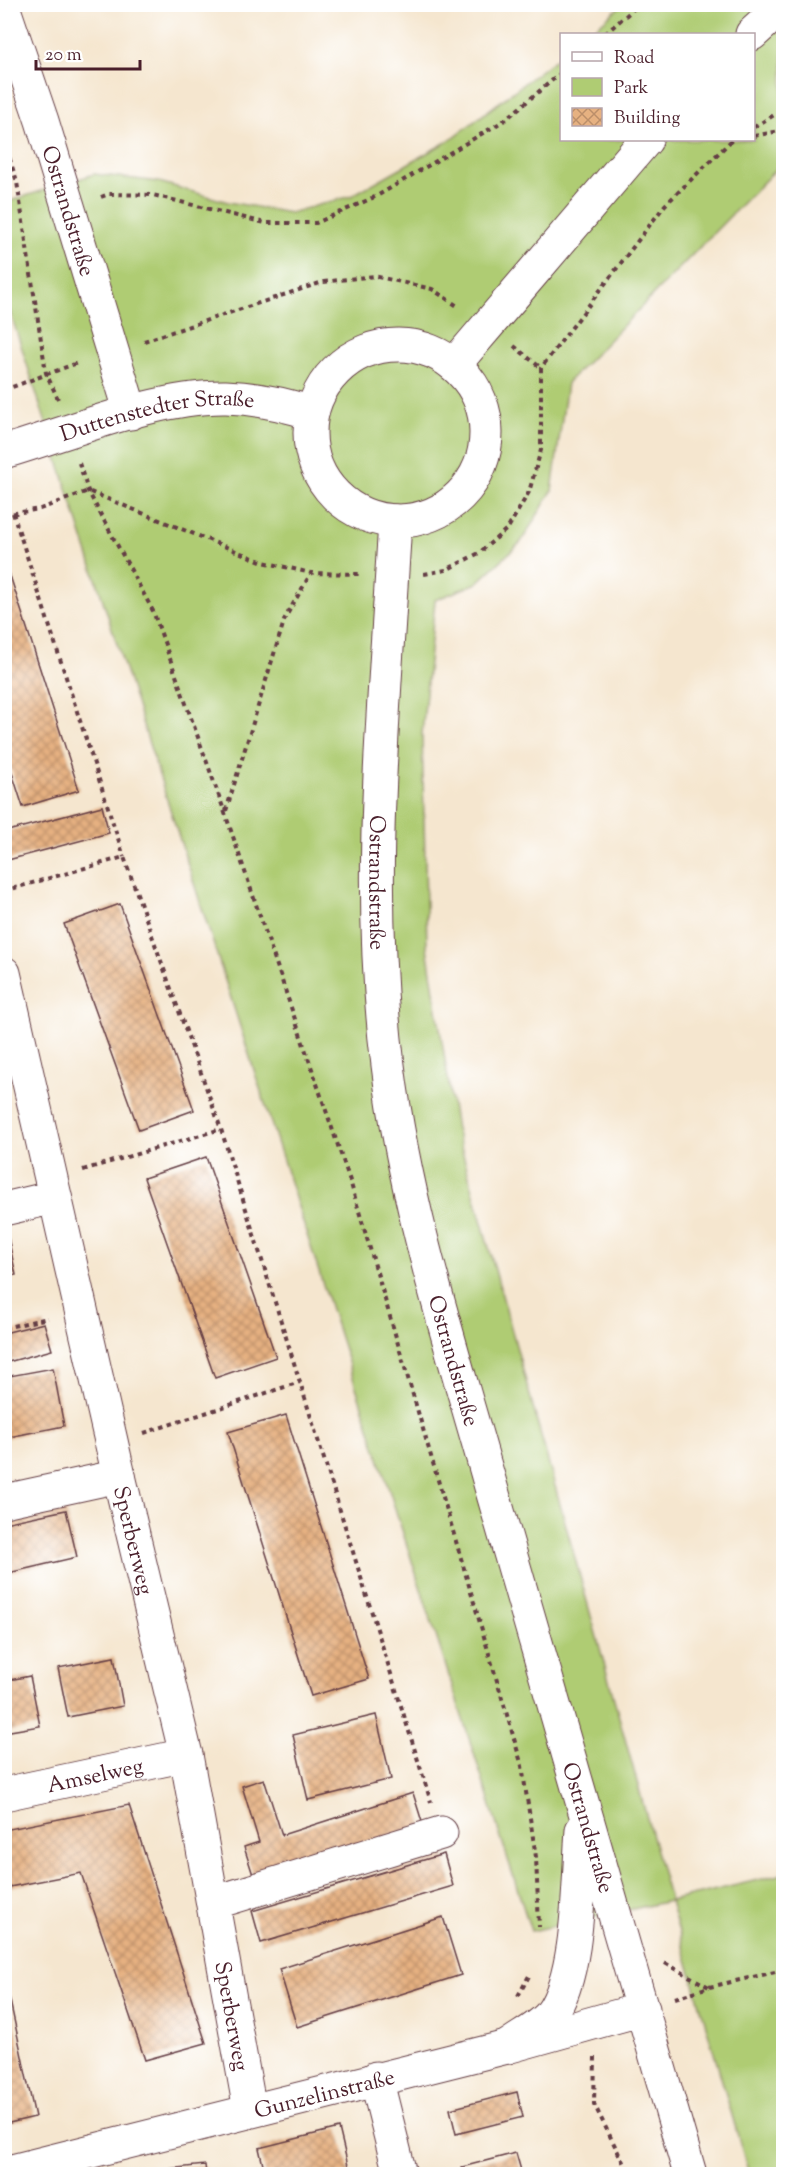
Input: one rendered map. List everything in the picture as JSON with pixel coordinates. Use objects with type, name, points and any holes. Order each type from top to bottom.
[{"type":"street","points":[[753,33],[783,5]]},
{"type":"street","name":"Ostrandstraße","points":[[4,9],[132,413]]},
{"type":"street","points":[[454,364],[489,326],[645,141]]},
{"type":"street","points":[[409,346],[437,354],[454,364],[477,393],[483,410],[486,437],[481,464],[473,480],[447,506],[413,520],[376,519],[357,512],[341,501],[318,471],[311,452],[309,433],[318,394],[329,378],[343,363],[360,353],[379,347],[409,346]]},
{"type":"street","name":"Duttenstedter Straße","points":[[4,452],[176,402],[226,397],[275,403],[312,413]]},
{"type":"street","name":"Ostrandstraße","points":[[395,521],[377,874],[379,960],[388,1067],[400,1144],[417,1219],[690,2175]]},
{"type":"street","name":"Sperberweg","points":[[4,973],[119,1476],[186,1755],[250,2110]]},
{"type":"street","points":[[4,1209],[53,1189]]},
{"type":"street","points":[[4,1501],[119,1476]]},
{"type":"street","name":"Amselweg","points":[[4,1794],[186,1755]]},
{"type":"street","points":[[507,2047],[550,2015],[565,1984],[573,1948],[584,1810]]},
{"type":"street","points":[[213,1903],[441,1833]]},
{"type":"street","name":"Gunzelinstraße","points":[[4,2174],[93,2163],[250,2110],[507,2047],[643,2009]]},
{"type":"street","points":[[376,2078],[400,2175]]},
{"type":"path","points":[[606,33],[639,4]]},
{"type":"path","points":[[69,211],[109,194],[153,195],[265,223],[316,223],[377,196],[505,120],[560,73]]},
{"type":"path","points":[[755,126],[783,109]]},
{"type":"path","points":[[755,136],[783,130]]},
{"type":"path","points":[[4,141],[17,182],[46,373],[88,490],[153,611],[225,813],[351,1184],[522,1766],[536,1857],[539,1933]]},
{"type":"path","points":[[4,390],[46,373],[323,282],[374,276],[432,290],[489,326],[541,368],[665,205],[731,141]]},
{"type":"path","points":[[4,515],[40,509],[88,490]]},
{"type":"path","points":[[13,513],[124,857],[221,1129],[441,1833]]},
{"type":"path","points":[[225,813],[285,618],[311,573]]},
{"type":"path","points":[[4,891],[124,857]]},
{"type":"path","points":[[53,1189],[221,1129]]},
{"type":"path","points":[[4,1328],[81,1310]]},
{"type":"path","points":[[112,1443],[300,1383]]},
{"type":"path","points":[[662,1962],[709,1987]]},
{"type":"path","points":[[507,2047],[504,2021],[535,1964]]},
{"type":"path","points":[[643,2009],[709,1987],[783,1970]]},
{"type":"path","points":[[595,2073],[594,2104],[629,2175]]},
{"type":"green space","points":[[622,5],[783,5],[783,162],[567,383],[552,491],[521,542],[477,583],[435,600],[422,734],[427,947],[456,1129],[670,1901],[531,1931],[5,296],[4,203],[94,174],[159,182],[228,202],[290,213],[351,196],[450,140],[560,56],[560,141],[755,141],[755,33],[589,33]]},
{"type":"green space","points":[[783,1874],[783,2174],[749,2174],[670,1901]]},
{"type":"building","points":[[5,560],[79,790],[23,807],[4,748]]},
{"type":"building","points":[[102,806],[109,833],[8,860],[4,832]]},
{"type":"building","points":[[120,904],[194,1110],[139,1130],[64,924]]},
{"type":"building","points":[[206,1157],[276,1357],[215,1378],[144,1178]]},
{"type":"building","points":[[8,1237],[16,1275],[4,1278],[4,1238]]},
{"type":"building","points":[[44,1323],[52,1350],[8,1362],[4,1333]]},
{"type":"building","points":[[53,1368],[64,1426],[4,1438],[4,1377]]},
{"type":"building","points":[[286,1415],[369,1679],[311,1696],[228,1432]]},
{"type":"building","points":[[66,1510],[77,1557],[4,1574],[4,1523]]},
{"type":"building","points":[[114,1657],[123,1706],[68,1717],[58,1668]]},
{"type":"building","points":[[30,1676],[40,1726],[4,1732],[4,1681]]},
{"type":"building","points":[[376,1715],[391,1779],[308,1800],[293,1735]]},
{"type":"building","points":[[264,1779],[282,1835],[413,1793],[423,1825],[254,1878],[244,1847],[259,1842],[242,1786]]},
{"type":"building","points":[[129,1805],[206,2043],[145,2060],[81,1873],[4,1888],[4,1830]]},
{"type":"building","points":[[444,1854],[453,1886],[261,1943],[252,1911]]},
{"type":"building","points":[[443,1917],[461,1975],[297,2027],[279,1969]]},
{"type":"building","points":[[9,1996],[35,2117],[9,2123],[4,2104],[4,1997]]},
{"type":"building","points":[[517,2092],[523,2117],[456,2134],[450,2109]]},
{"type":"building","points":[[339,2128],[350,2174],[265,2174],[259,2148]]},
{"type":"building","points":[[516,2153],[522,2174],[464,2174],[462,2167]]},
{"type":"building","points":[[205,2165],[206,2174],[139,2174],[139,2172]]}]
